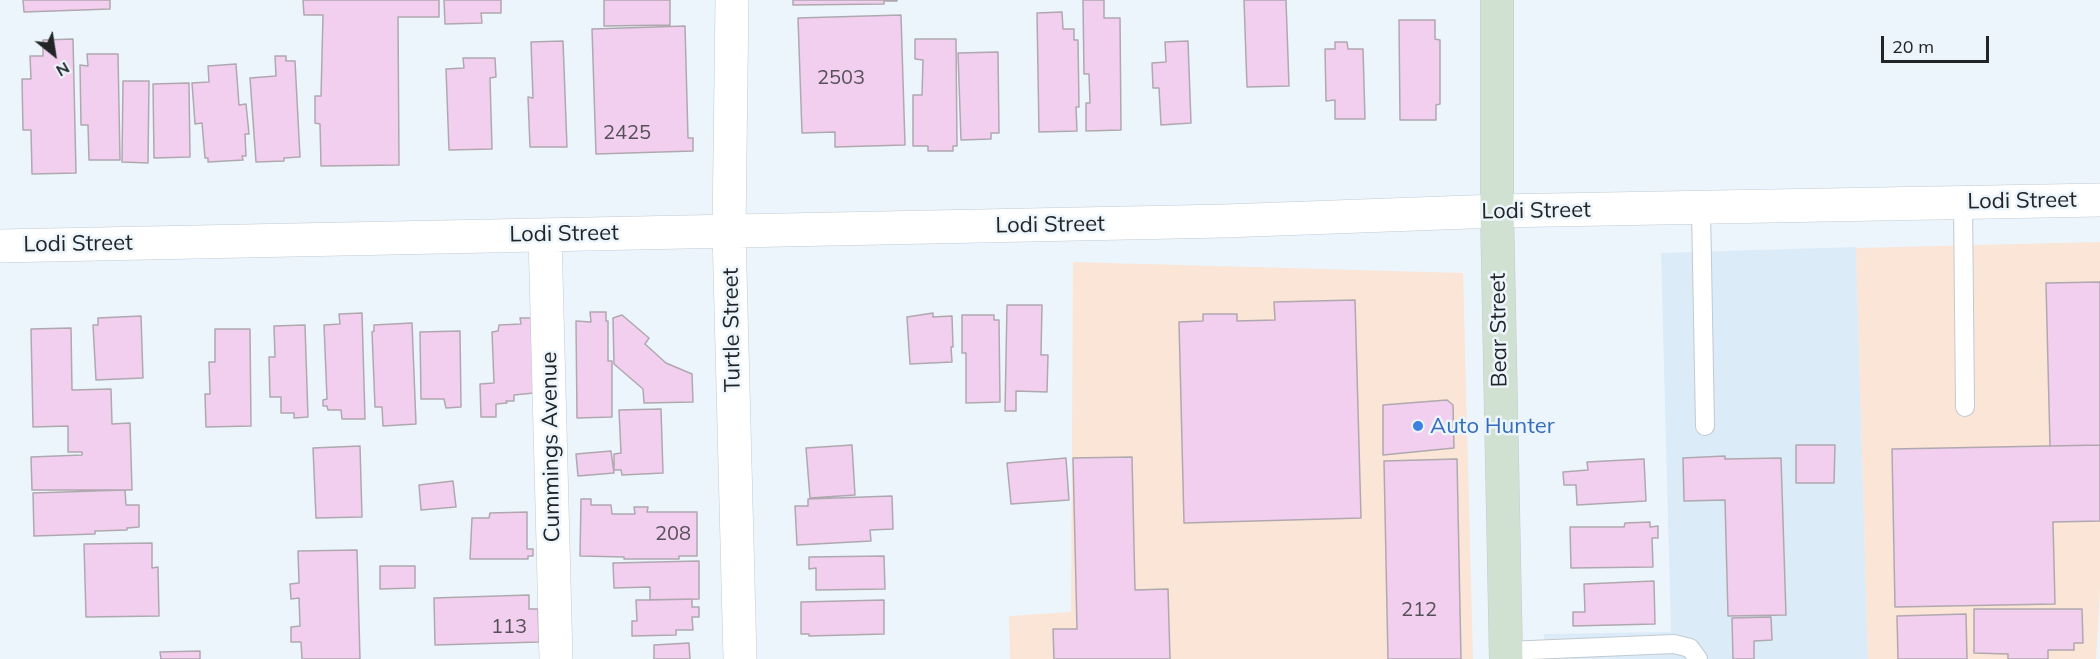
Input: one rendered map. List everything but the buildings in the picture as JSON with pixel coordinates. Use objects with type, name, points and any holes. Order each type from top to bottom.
[{"type":"main road","name":"Bear Street","points":[[1497,0],[1497,211],[1506,655]]},
{"type":"street","name":"Turtle Street","points":[[732,0],[729,231],[740,659]]},
{"type":"street","name":"Lodi Street","points":[[0,246],[1225,221],[1497,211],[2100,200]]},
{"type":"street","name":"Cummings Avenue","points":[[545,235],[556,659]]},
{"type":"lane","points":[[1964,202],[1965,407]]},
{"type":"lane","points":[[1701,208],[1705,426]]},
{"type":"lane","points":[[1506,655],[1674,644],[1690,648],[1698,659]]},
{"type":"shaded area","points":[[2100,242],[2100,588],[2096,659],[1868,659],[1856,248]]},
{"type":"shaded area","points":[[1856,247],[1868,659],[1545,659],[1544,634],[1671,632],[1661,253]]},
{"type":"shaded area","points":[[1073,262],[1463,273],[1473,659],[1010,659],[1009,616],[1071,612]]},
{"type":"place","name":"Auto Hunter","points":[[1418,426]]}]
